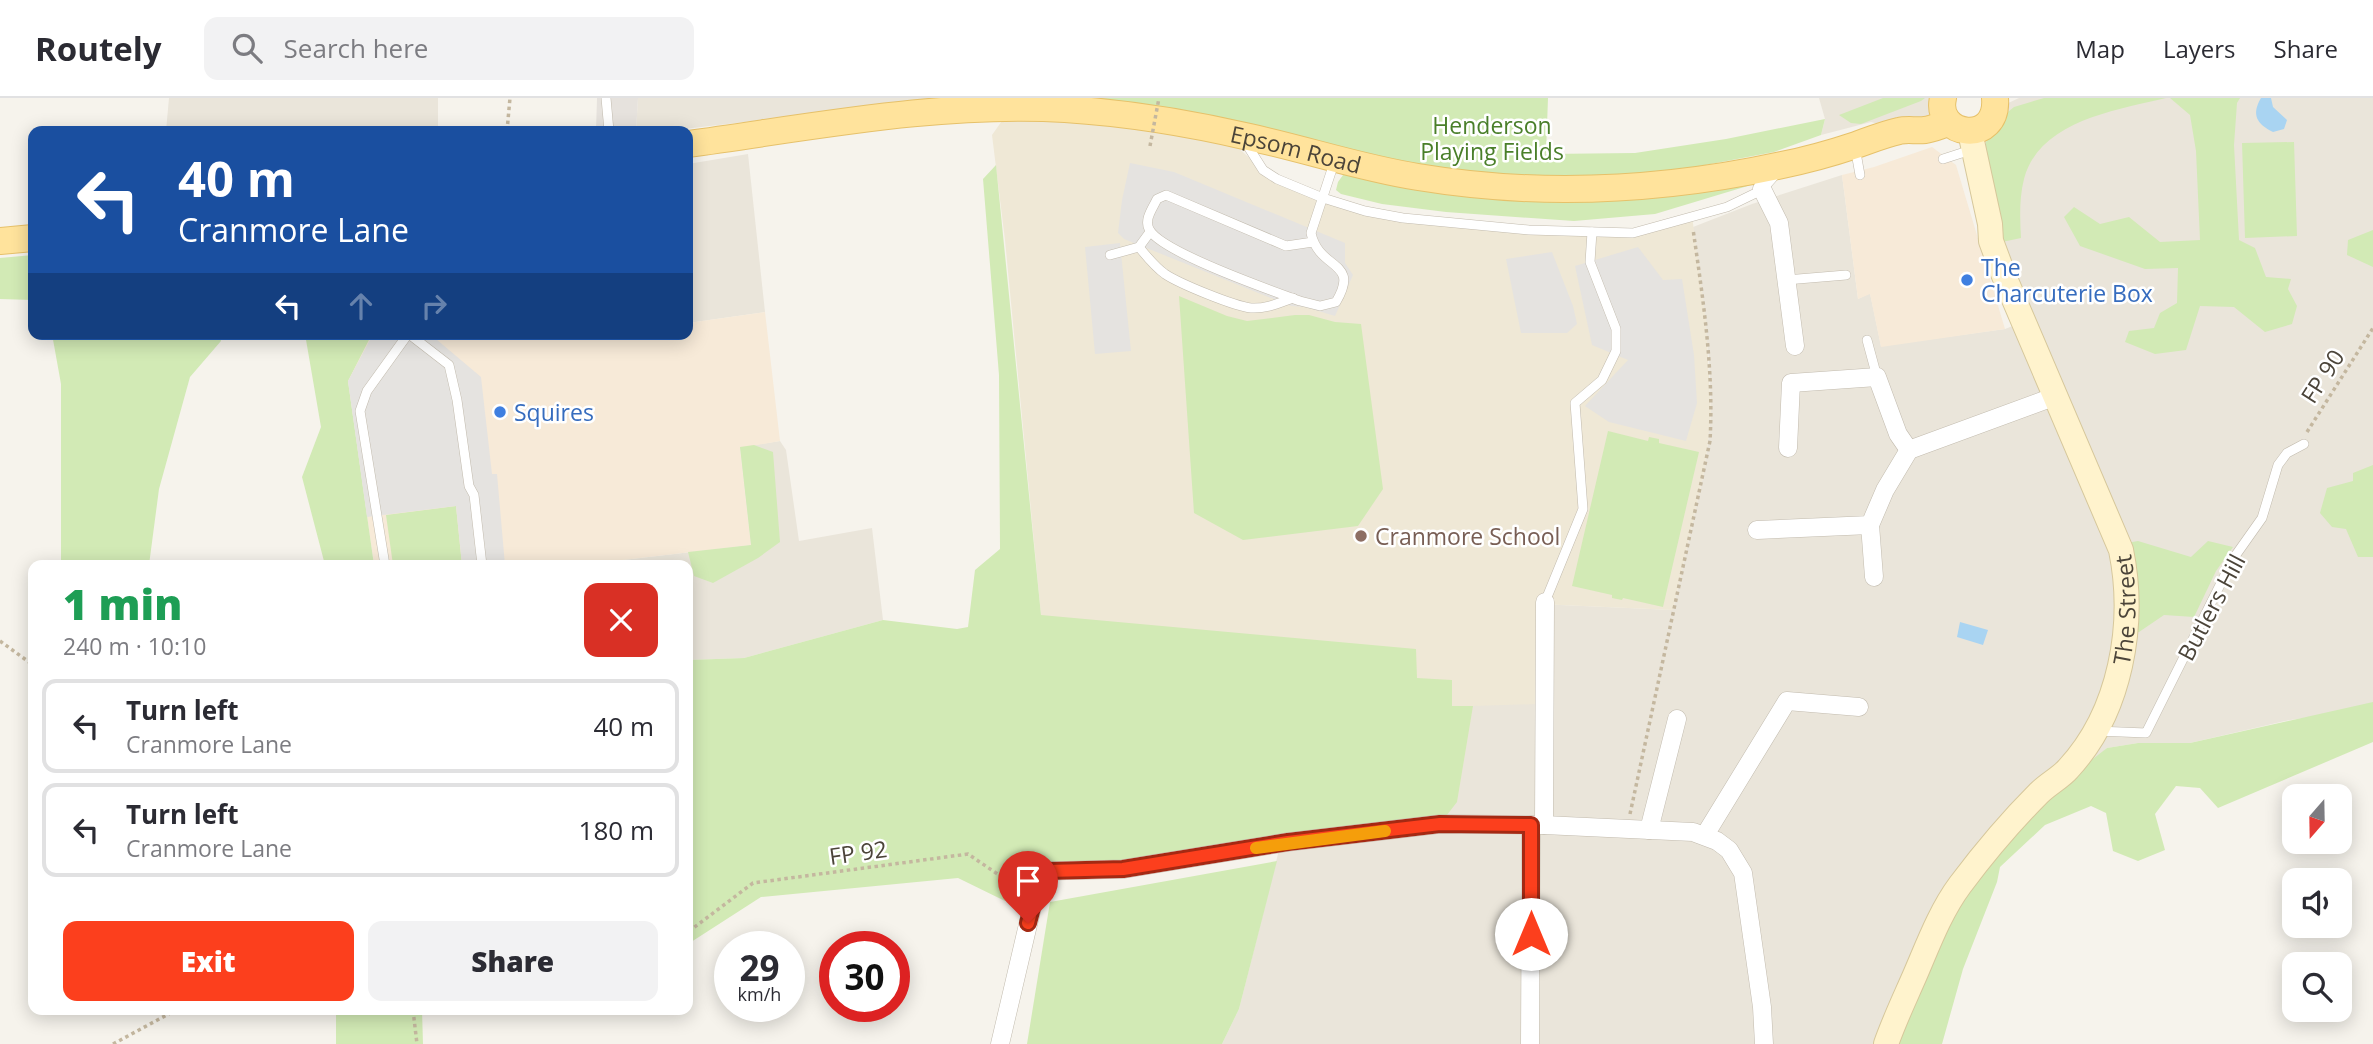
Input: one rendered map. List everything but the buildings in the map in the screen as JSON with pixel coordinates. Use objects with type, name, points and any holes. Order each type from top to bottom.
[{"type":"main road","name":"Epsom Road","points":[[693,143],[909,113],[999,107],[1062,109],[1125,115],[1249,136],[1388,171],[1440,180],[1544,189],[1664,185],[1785,165],[1901,130],[1920,114],[1986,125],[1993,118],[1999,100]]},
{"type":"main road","points":[[0,241],[28,238]]},
{"type":"street","name":"The Street","points":[[1886,1044],[1934,931],[1958,887],[2018,815],[2041,791],[2068,770],[2096,731],[2108,705],[2123,649],[2127,597],[2121,550],[1991,241],[1956,121]]},
{"type":"street","points":[[1762,189],[1779,223],[1795,346]]},
{"type":"street","points":[[1787,448],[1791,383],[1877,377],[1898,434],[1909,450]]},
{"type":"street","points":[[1874,577],[1870,525],[1885,490],[1909,450],[2056,396]]},
{"type":"street","points":[[1757,530],[1870,525]]},
{"type":"street","points":[[1530,1044],[1545,602]]},
{"type":"street","points":[[1705,835],[1787,701],[1859,707]]},
{"type":"street","points":[[1649,830],[1677,719]]},
{"type":"street","points":[[1000,1044],[1034,900],[1048,871],[1123,869],[1288,842],[1440,824],[1693,832],[1705,835],[1728,850],[1743,873],[1762,1007],[1764,1044]]},
{"type":"lane","points":[[606,98],[609,126]]},
{"type":"lane","points":[[1944,159],[1962,151],[1956,121]]},
{"type":"lane","points":[[1249,136],[1249,148],[1263,170],[1277,179],[1323,198],[1365,211],[1403,218],[1529,230],[1633,233],[1727,207],[1762,189],[1785,165]]},
{"type":"lane","points":[[1855,145],[1860,175]]},
{"type":"lane","points":[[1313,242],[1286,246],[1166,195],[1157,199],[1147,222],[1150,232],[1175,251],[1293,298],[1320,306],[1336,302],[1346,282],[1343,271],[1324,257],[1313,242],[1311,233],[1335,158]]},
{"type":"lane","points":[[1110,255],[1139,247],[1150,232]]},
{"type":"lane","points":[[1545,602],[1583,509],[1575,403],[1602,380],[1616,351],[1616,329],[1590,261],[1592,232]]},
{"type":"lane","points":[[1139,247],[1154,266],[1167,275],[1250,308],[1268,307],[1293,298]]},
{"type":"lane","points":[[1786,280],[1846,275]]},
{"type":"lane","points":[[384,560],[360,411],[367,391],[404,340]]},
{"type":"lane","points":[[416,340],[449,365],[457,400],[469,486],[474,495],[481,560]]},
{"type":"lane","points":[[1867,340],[1877,377]]},
{"type":"lane","name":"Butlers Hill","points":[[2096,731],[2146,733],[2233,559],[2262,518],[2278,465],[2287,453],[2304,444]]},
{"type":"path","points":[[507,126],[510,98]]},
{"type":"path","points":[[1150,146],[1159,98]]},
{"type":"path","points":[[1627,828],[1710,441],[1706,320],[1692,216]]},
{"type":"path","name":"FP 90","points":[[2304,444],[2306,433],[2373,328]]},
{"type":"path","points":[[0,641],[28,661]]},
{"type":"path","name":"FP 92","points":[[693,928],[753,883],[968,854],[1034,900]]},
{"type":"path","points":[[113,1044],[167,1015]]},
{"type":"path","points":[[413,1015],[416,1044]]},
{"type":"shaded area","points":[[169,98],[438,98],[438,126],[166,126]]},
{"type":"shaded area","points":[[597,98],[638,98],[636,126],[596,126]]},
{"type":"shaded area","points":[[638,98],[950,98],[693,128],[636,126]]},
{"type":"shaded area","points":[[1819,98],[1940,98],[1944,114],[1901,130],[1871,122],[1821,135],[1825,119]]},
{"type":"shaded area","points":[[2019,98],[2373,98],[2373,707],[2285,721],[2190,743],[2138,743],[2107,748],[1993,857],[1898,1044],[1222,1044],[1239,1009],[1279,850],[1473,706],[1538,604],[1673,610],[1705,468],[1711,414],[1709,359],[1693,227],[1752,204],[1842,175],[1858,299],[1870,293],[1881,346],[2005,329],[2023,322],[1975,149],[2004,105]]},
{"type":"shaded area","name":"Cranmore School","points":[[1004,118],[1093,122],[1235,145],[1263,170],[1323,198],[1403,218],[1633,233],[1692,216],[1706,320],[1711,414],[1705,468],[1673,610],[1538,604],[1537,704],[1473,706],[1457,802],[1041,615],[1005,240],[992,135]]},
{"type":"shaded area","points":[[1932,147],[1956,165],[2005,329],[1881,347],[1870,294],[1858,299],[1842,175]]},
{"type":"shaded area","points":[[748,154],[765,312],[693,322],[693,163]]},
{"type":"shaded area","points":[[1130,163],[1174,172],[1345,243],[1345,263],[1353,275],[1335,316],[1305,307],[1291,306],[1124,239],[1118,233]]},
{"type":"shaded area","points":[[1120,243],[1131,351],[1095,354],[1085,247]]},
{"type":"shaded area","points":[[1638,247],[1663,280],[1682,279],[1694,355],[1697,403],[1686,441],[1609,422],[1585,406],[1628,360],[1592,345],[1575,266]]},
{"type":"shaded area","points":[[1552,252],[1573,306],[1577,324],[1567,333],[1521,333],[1506,259]]},
{"type":"shaded area","points":[[765,312],[780,441],[740,448],[751,545],[623,560],[373,560],[348,381],[338,340],[693,340],[693,322]]},
{"type":"shaded area","points":[[370,340],[437,340],[481,377],[492,474],[497,474],[505,560],[461,560],[456,506],[367,517],[348,381]]},
{"type":"shaded area","points":[[780,441],[786,450],[799,541],[872,528],[883,620],[744,658],[693,660],[693,560],[623,560],[751,545],[740,447]]},
{"type":"green space","name":"Henderson Playing Fields","points":[[1095,98],[1548,98],[1546,154],[1635,153],[1726,139],[1825,119],[1821,135],[1774,152],[1630,177],[1563,180],[1417,170]]},
{"type":"green space","points":[[1883,98],[1925,98],[1861,124],[1851,123],[1839,115]]},
{"type":"green space","points":[[2044,98],[2166,98],[2082,121],[2045,144],[2032,159],[2024,179],[2020,216],[2021,238],[2002,242],[1985,145],[1993,124],[2014,107]]},
{"type":"green space","points":[[2170,98],[2240,98],[2237,103],[2234,145],[2239,240],[2255,248],[2266,277],[2291,279],[2288,289],[2297,306],[2292,324],[2265,332],[2234,307],[2200,306],[2186,350],[2155,354],[2125,342],[2129,331],[2154,328],[2160,313],[2177,303],[2178,268],[2145,269],[2080,246],[2064,217],[2074,207],[2100,224],[2129,217],[2160,242],[2200,240],[2196,151],[2190,115]]},
{"type":"green space","points":[[2294,142],[2297,236],[2245,238],[2242,143]]},
{"type":"green space","points":[[996,165],[1041,615],[1416,649],[1417,678],[1452,680],[1452,706],[1473,706],[1457,802],[1440,824],[1070,869],[1005,901],[958,878],[761,897],[693,941],[693,660],[744,658],[883,620],[957,629],[968,627],[975,570],[1000,549],[999,375],[983,179]]},
{"type":"green space","points":[[1354,173],[1750,181],[1751,185],[1655,214],[1574,221],[1446,212],[1382,204],[1341,194],[1336,190],[1343,175]]},
{"type":"green space","points":[[2373,230],[2373,267],[2347,255],[2348,240]]},
{"type":"green space","points":[[28,255],[28,300],[0,299],[0,258]]},
{"type":"green space","points":[[1179,296],[1227,316],[1247,321],[1309,315],[1335,322],[1361,324],[1383,489],[1358,526],[1243,540],[1194,513]]},
{"type":"green space","points":[[53,340],[221,340],[190,377],[159,489],[150,560],[61,560],[61,384]]},
{"type":"green space","points":[[306,340],[369,340],[348,381],[373,560],[324,560],[302,477],[321,427]]},
{"type":"green space","points":[[1608,431],[1648,441],[1649,437],[1659,439],[1659,443],[1699,452],[1663,607],[1612,598],[1612,595],[1572,586]]},
{"type":"green space","points":[[754,445],[773,452],[780,542],[758,558],[713,583],[694,576],[693,560],[690,560],[688,552],[751,545],[740,447]]},
{"type":"green space","points":[[2373,465],[2373,557],[2358,557],[2346,529],[2332,527],[2320,513],[2327,488],[2353,481],[2353,473]]},
{"type":"green space","points":[[456,506],[461,560],[392,560],[386,515]]},
{"type":"green space","points":[[2138,541],[2191,557],[2208,541],[2233,547],[2216,571],[2194,617],[2164,615],[2139,632],[2132,632],[2127,543]]},
{"type":"green space","points":[[2373,702],[2373,742],[2218,808],[2200,788],[2176,786],[2155,814],[2165,850],[2138,861],[2113,851],[2106,813],[2091,806],[2045,825],[2000,867],[1997,882],[1963,969],[1942,1044],[1898,1044],[1930,966],[1965,896],[1993,857],[2076,772],[2107,748],[2138,743],[2190,743]]},
{"type":"green space","points":[[1277,861],[1239,1009],[1222,1044],[1027,1044],[1050,902]]},
{"type":"green space","points":[[336,1015],[422,1015],[423,1044],[336,1044]]},
{"type":"water","points":[[2261,98],[2271,98],[2273,107],[2287,120],[2284,129],[2273,132],[2257,118],[2256,109]]},
{"type":"water","points":[[1960,622],[1988,630],[1983,645],[1957,637]]},
{"type":"slow traffic","points":[[1256,848],[1385,831]]},
{"type":"place","name":"The Charcuterie Box","points":[[1967,280]]},
{"type":"place","name":"Squires","points":[[500,412]]},
{"type":"place","name":"Cranmore School","points":[[1361,536]]},
{"type":"route","points":[[1028,923],[1034,900],[1048,871],[1123,869],[1288,842],[1440,824],[1531,825],[1531,934]]}]
